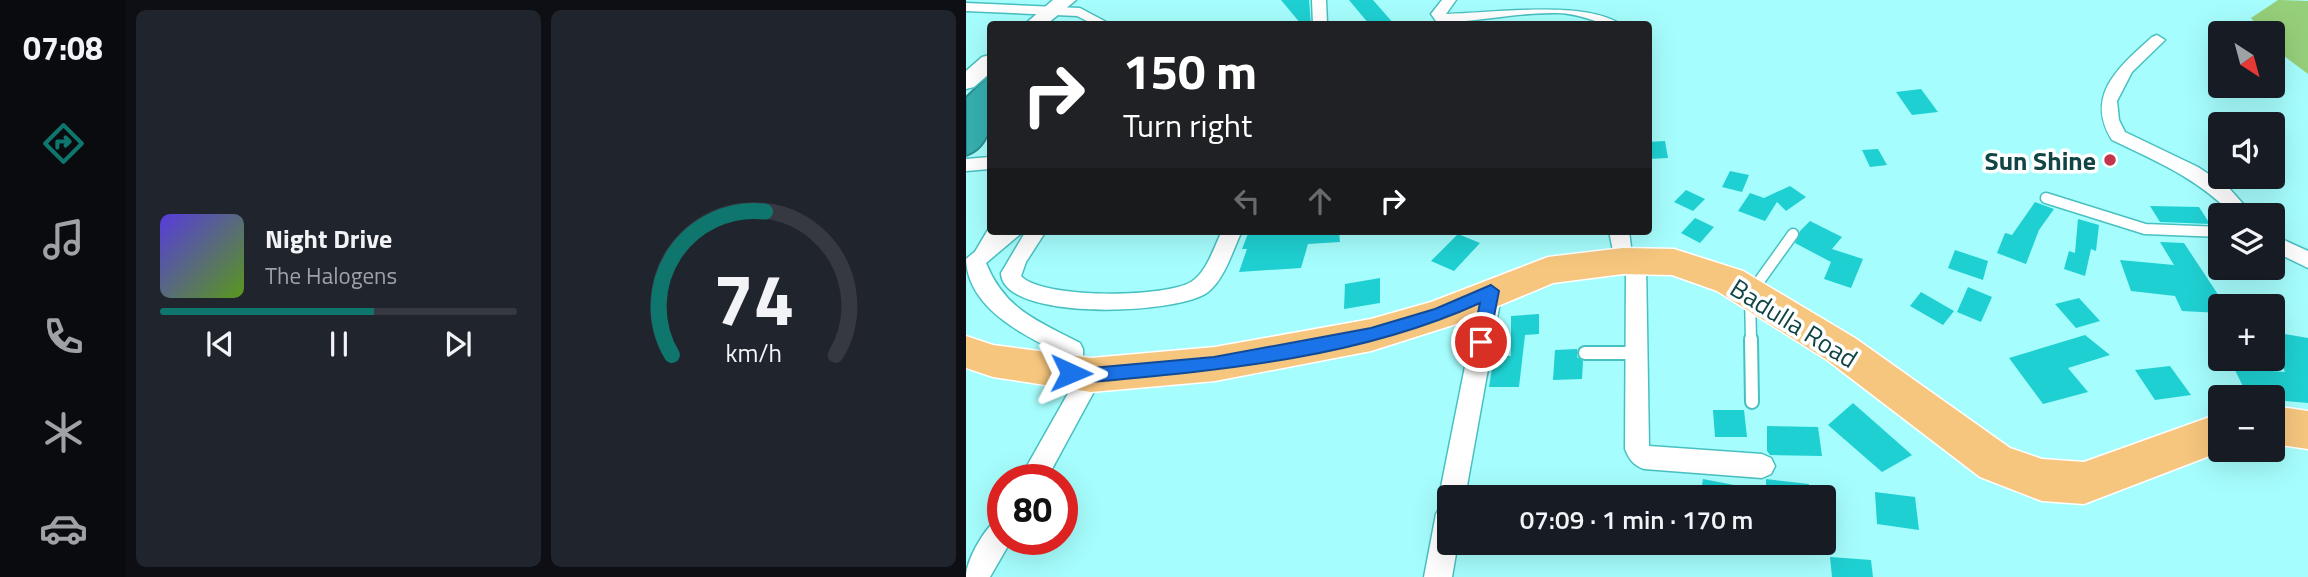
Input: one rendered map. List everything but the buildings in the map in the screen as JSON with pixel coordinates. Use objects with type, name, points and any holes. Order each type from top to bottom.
[{"type":"highway","name":"Badulla Road","points":[[966,352],[993,361],[1081,374],[1214,364],[1371,335],[1440,314],[1548,270],[1626,251],[1674,262],[1730,281],[1840,349],[1996,463],[2042,480],[2084,483],[2208,437]]},
{"type":"highway","points":[[2285,427],[2308,430]]},
{"type":"street","points":[[1319,0],[1320,21]]},
{"type":"street","points":[[1449,0],[1438,14],[1441,18],[1470,19],[1543,9],[1589,12],[1607,21]]},
{"type":"street","points":[[1039,21],[1059,5]]},
{"type":"street","points":[[966,8],[1059,5],[1097,21]]},
{"type":"street","points":[[2157,40],[2125,70],[2109,101],[2110,120],[2118,136],[2192,171],[2232,203]]},
{"type":"street","points":[[966,82],[987,64]]},
{"type":"street","points":[[966,165],[987,163]]},
{"type":"street","points":[[1009,235],[975,261],[987,291],[1018,321],[1072,349],[1081,374],[1039,464]]},
{"type":"street","points":[[1034,235],[1012,270],[1012,281],[1015,285],[1031,295],[1112,302],[1186,293],[1198,289],[1230,235]]},
{"type":"street","points":[[2285,248],[2308,260]]},
{"type":"street","points":[[1626,251],[1636,353],[1639,455],[1644,458],[1762,466]]},
{"type":"street","points":[[1454,485],[1491,291]]},
{"type":"street","points":[[975,577],[988,555]]},
{"type":"street","points":[[1438,577],[1442,555]]},
{"type":"lane","points":[[2046,198],[2144,229],[2208,231]]},
{"type":"lane","points":[[1752,402],[1750,293],[1793,234]]},
{"type":"lane","points":[[975,261],[991,235]]},
{"type":"lane","points":[[1584,353],[1636,353]]},
{"type":"green space","points":[[2278,0],[2308,1],[2308,74],[2286,58],[2286,21],[2253,21],[2251,18]]},
{"type":"water","points":[[987,77],[987,136],[977,150],[966,156],[966,97]]},
{"type":"place","name":"Sun Shine","points":[[2110,160]]},
{"type":"route","points":[[1071,373],[1091,375],[1214,364],[1371,335],[1440,314],[1491,291],[1481,342]]}]
